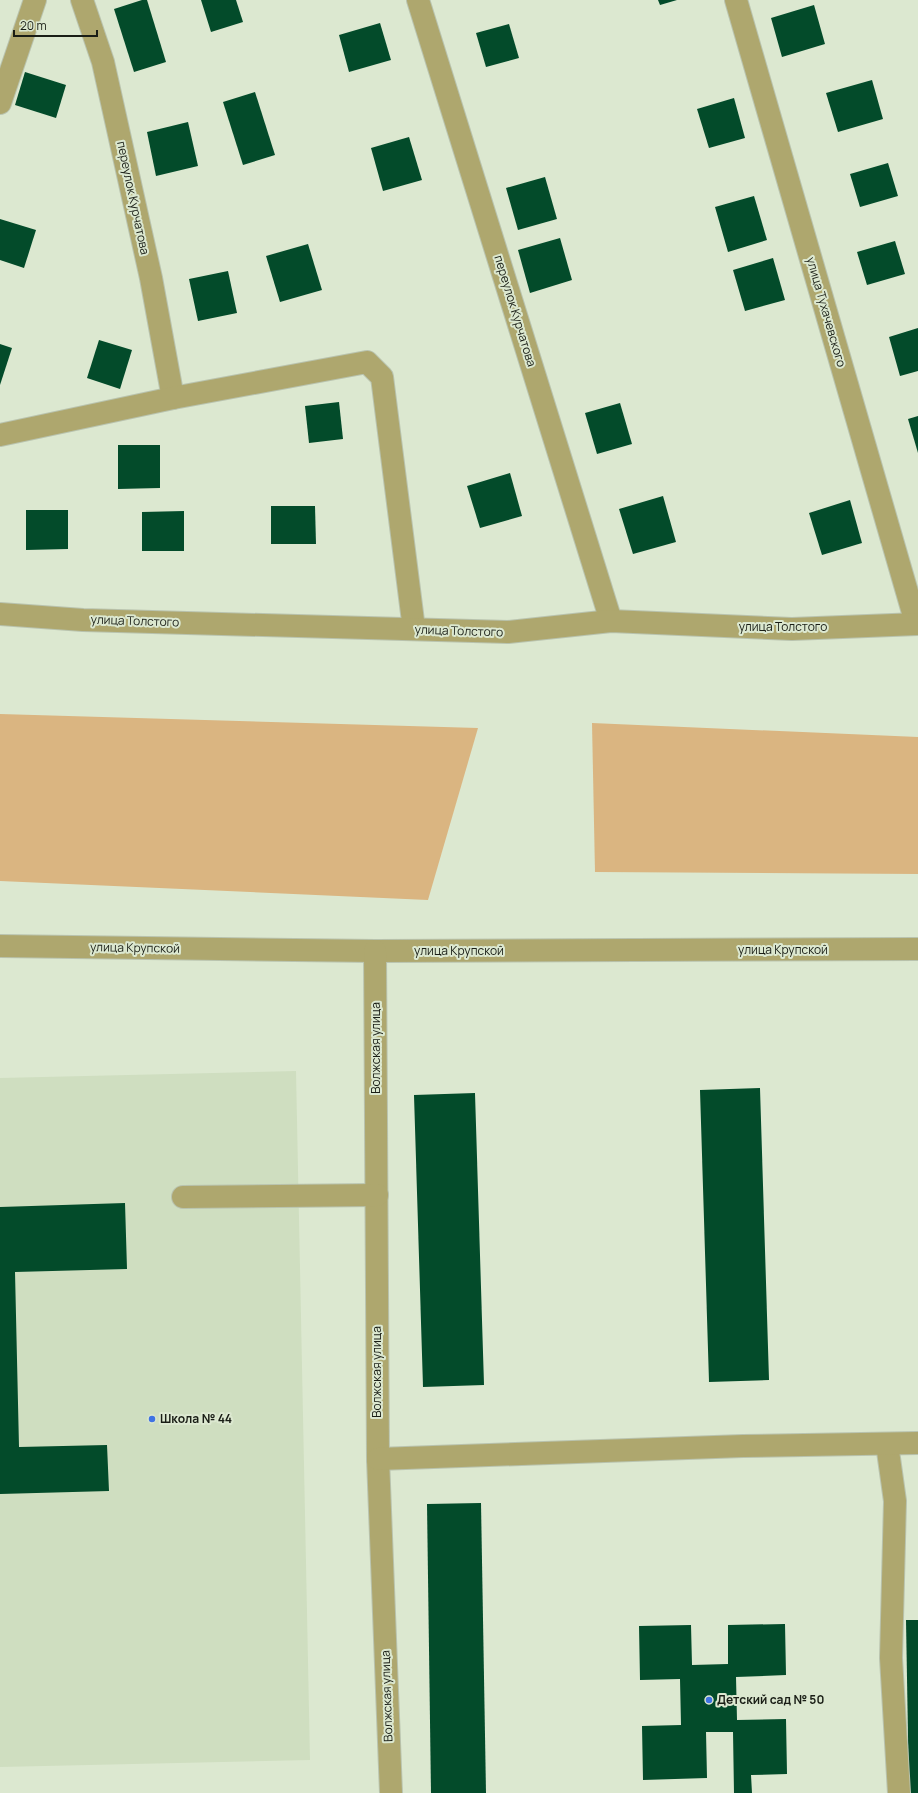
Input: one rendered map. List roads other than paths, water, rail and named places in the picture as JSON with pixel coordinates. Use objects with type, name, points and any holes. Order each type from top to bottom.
[{"type":"street","points":[[0,103],[35,0]]},
{"type":"street","name":"переулок Курчатова","points":[[82,0],[103,62],[151,278],[173,398]]},
{"type":"street","name":"переулок Курчатова","points":[[418,0],[611,621]]},
{"type":"street","name":"улица Тухачевского","points":[[736,0],[917,623]]},
{"type":"street","points":[[0,435],[173,398],[367,362],[382,377],[414,629]]},
{"type":"street","name":"улица Толстого","points":[[0,614],[91,620],[508,632],[611,621],[792,629],[917,623]]},
{"type":"street","name":"улица Крупской","points":[[0,946],[375,951],[918,949]]},
{"type":"street","name":"Волжская улица","points":[[375,951],[378,1459],[391,1793]]},
{"type":"street","points":[[183,1197],[377,1195]]},
{"type":"street","points":[[378,1459],[742,1446],[918,1443]]},
{"type":"street","points":[[886,1444],[895,1501],[891,1658],[899,1793]]},
{"type":"place","name":"Школа № 44","points":[[152,1419]]},
{"type":"place","name":"Детский сад № 50","points":[[709,1700]]}]
